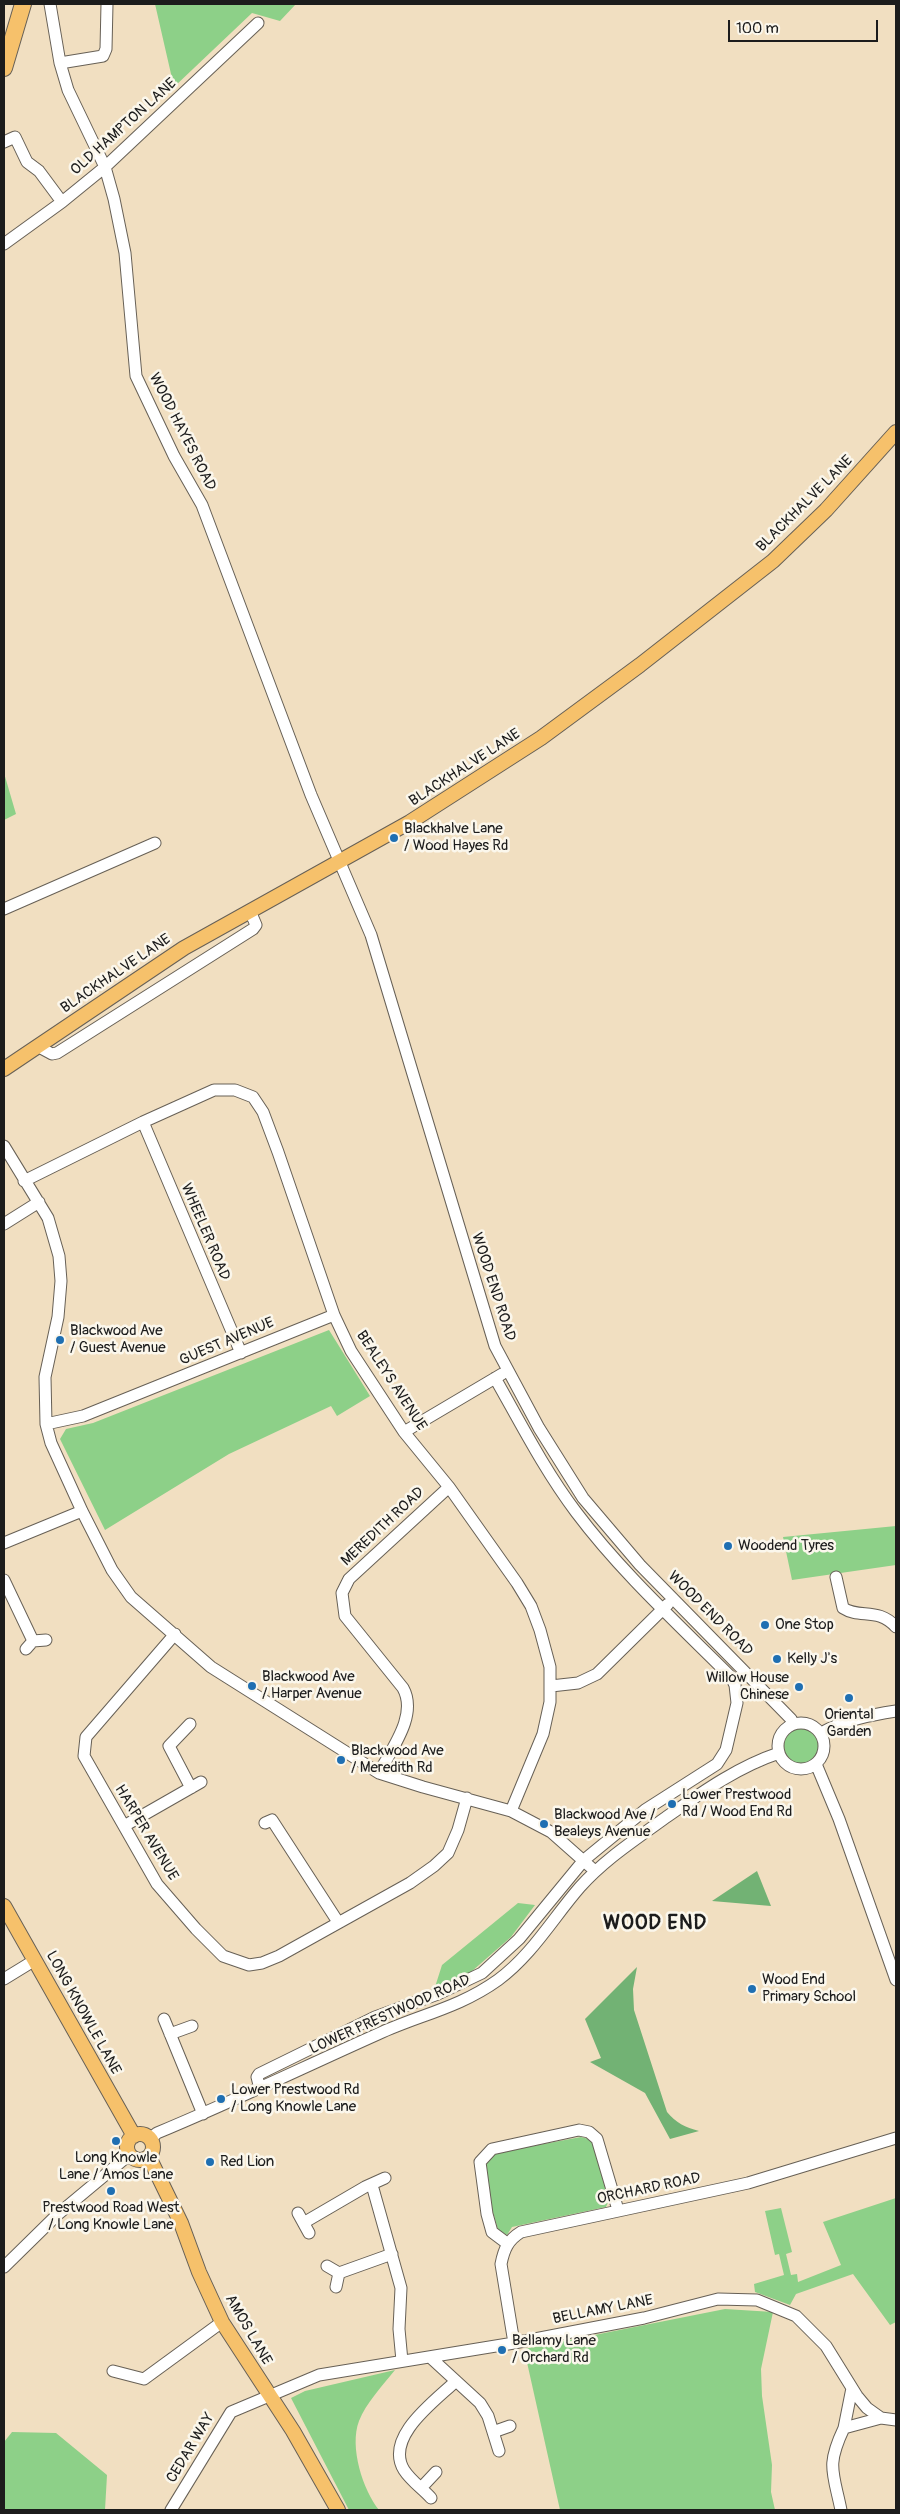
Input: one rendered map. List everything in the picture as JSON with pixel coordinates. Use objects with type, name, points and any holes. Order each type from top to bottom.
[{"type":"highway","points":[[4,68],[23,4]]},
{"type":"main road","name":"BLACKHALVE LANE","points":[[4,1069],[184,948],[410,822],[506,762],[594,700],[707,613],[797,540],[896,432]]},
{"type":"main road","name":"LONG KNOWLE LANE","points":[[4,1906],[134,2136]]},
{"type":"main road","points":[[142,2134],[150,2139],[153,2149],[149,2157],[139,2160],[129,2155],[127,2143],[134,2136],[142,2134]]},
{"type":"main road","name":"AMOS LANE","points":[[149,2157],[182,2223],[199,2272],[222,2322],[294,2431],[338,2510]]},
{"type":"street","name":"WOOD HAYES ROAD","points":[[50,4],[60,63],[68,90],[105,167],[114,199],[125,253],[136,376],[174,456],[202,505],[310,795],[339,862]]},
{"type":"street","points":[[60,63],[103,56],[106,49],[107,4]]},
{"type":"street","name":"OLD HAMPTON LANE","points":[[4,244],[62,202],[105,167],[258,24]]},
{"type":"street","points":[[4,142],[15,137],[27,162],[39,170],[62,202]]},
{"type":"street","points":[[4,909],[154,843]]},
{"type":"street","name":"WOOD END ROAD","points":[[339,862],[371,935],[423,1104],[467,1260],[495,1346],[539,1428],[583,1498],[618,1541],[791,1719],[793,1724]]},
{"type":"street","points":[[38,1046],[52,1054],[57,1053],[253,929],[256,925],[250,911]]},
{"type":"street","name":"BEALEYS AVENUE","points":[[24,1181],[143,1122],[214,1090],[235,1090],[254,1097],[263,1112],[334,1315],[351,1351],[404,1432],[449,1487],[531,1606],[548,1656],[551,1686],[542,1734],[511,1810]]},
{"type":"street","name":"WHEELER ROAD","points":[[143,1122],[240,1353]]},
{"type":"street","points":[[4,1146],[48,1218],[56,1242],[61,1281],[58,1317],[45,1377],[46,1424],[54,1450],[82,1511],[112,1570],[131,1597],[211,1667],[379,1773],[423,1787],[511,1810],[551,1832],[595,1871]]},
{"type":"street","points":[[4,1224],[39,1202]]},
{"type":"street","name":"GUEST AVENUE","points":[[46,1424],[83,1416],[334,1315]]},
{"type":"street","points":[[404,1432],[508,1370]]},
{"type":"street","points":[[260,2089],[257,2077],[259,2074],[375,2017],[438,1994],[482,1974],[519,1940],[584,1860],[645,1810],[680,1786],[710,1770],[717,1764],[726,1750],[736,1703],[736,1685],[730,1676],[618,1562],[576,1512],[540,1457],[495,1378]]},
{"type":"street","name":"MEREDITH ROAD","points":[[379,1773],[404,1723],[408,1702],[403,1688],[345,1616],[342,1592],[349,1578],[449,1487]]},
{"type":"street","points":[[4,1543],[82,1511]]},
{"type":"street","points":[[836,1577],[843,1608],[848,1611],[877,1615],[890,1621],[896,1627]]},
{"type":"street","points":[[4,1580],[29,1645],[46,1640]]},
{"type":"street","points":[[551,1686],[578,1683],[597,1674],[673,1599]]},
{"type":"street","name":"HARPER AVENUE","points":[[175,1634],[86,1737],[84,1756],[157,1884],[222,1956],[249,1965],[262,1963],[279,1956],[410,1883],[434,1866],[448,1852],[458,1830],[467,1798]]},
{"type":"street","points":[[821,1733],[834,1726],[863,1716],[896,1711]]},
{"type":"street","points":[[124,1826],[196,1785],[169,1746],[190,1724]]},
{"type":"street","points":[[793,1724],[811,1725],[821,1733],[824,1748],[816,1764],[808,1768],[795,1768],[784,1761],[779,1753],[780,1737],[793,1724]]},
{"type":"street","name":"LOWER PRESTWOOD ROAD","points":[[150,2139],[157,2133],[260,2089],[380,2032],[449,2008],[488,1987],[517,1964],[595,1871],[613,1856],[710,1787],[750,1764],[779,1753]]},
{"type":"street","points":[[816,1764],[840,1818],[896,1980]]},
{"type":"street","points":[[265,1823],[272,1820],[338,1922]]},
{"type":"street","points":[[4,1979],[35,1960]]},
{"type":"street","points":[[164,2019],[203,2114]]},
{"type":"street","points":[[170,2034],[192,2026]]},
{"type":"street","points":[[514,2343],[501,2264],[503,2252],[508,2244],[492,2232],[486,2214],[480,2162],[492,2149],[579,2130],[589,2132],[597,2138],[618,2210]]},
{"type":"street","name":"ORCHARD ROAD","points":[[508,2244],[512,2238],[521,2232],[748,2183],[896,2138]]},
{"type":"street","points":[[4,2267],[57,2215],[129,2155]]},
{"type":"street","points":[[304,2223],[385,2178]]},
{"type":"street","points":[[372,2184],[401,2288],[399,2329],[402,2361]]},
{"type":"street","points":[[327,2266],[339,2273],[392,2254]]},
{"type":"street","points":[[336,2287],[339,2273]]},
{"type":"street","name":"BELLAMY LANE","points":[[270,2397],[318,2375],[514,2343],[644,2318],[718,2299],[757,2300],[796,2316],[826,2346],[867,2408],[881,2418]]},
{"type":"street","points":[[113,2370],[144,2379],[222,2322]]},
{"type":"street","points":[[431,2358],[480,2403],[499,2451]]},
{"type":"street","points":[[432,2498],[406,2473],[401,2465],[399,2455],[401,2442],[413,2423],[456,2381]]},
{"type":"street","points":[[841,2510],[831,2463],[833,2451],[844,2428],[852,2388]]},
{"type":"street","name":"CEDAR WAY","points":[[171,2510],[231,2412],[270,2397]]},
{"type":"street","points":[[844,2428],[881,2418],[896,2420]]},
{"type":"street","points":[[493,2432],[510,2426]]},
{"type":"street","points":[[421,2488],[436,2472]]},
{"type":"green space","points":[[155,4],[296,4],[280,21],[252,13],[174,87]]},
{"type":"green space","points":[[4,773],[16,814],[4,820]]},
{"type":"green space","points":[[329,1330],[370,1396],[337,1416],[331,1406],[229,1454],[105,1530],[60,1439],[66,1429],[93,1423]]},
{"type":"green space","points":[[896,1526],[896,1565],[792,1580],[783,1537]]},
{"type":"green space","points":[[802,1728],[815,1733],[820,1746],[815,1759],[802,1764],[789,1759],[784,1746],[789,1733]]},
{"type":"green space","points":[[757,1871],[771,1906],[712,1901]]},
{"type":"green space","points":[[518,1903],[535,1905],[511,1937],[471,1972],[439,1988],[435,1987],[442,1965]]},
{"type":"green space","points":[[637,1967],[633,1989],[634,2010],[667,2112],[681,2124],[699,2131],[670,2139],[645,2093],[590,2062],[601,2058],[585,2019]]},
{"type":"green space","points":[[581,2137],[589,2139],[594,2145],[609,2200],[606,2207],[512,2227],[507,2235],[498,2230],[489,2198],[485,2165],[495,2153]]},
{"type":"green space","points":[[896,2198],[896,2322],[890,2325],[853,2274],[796,2294],[790,2305],[755,2292],[754,2284],[784,2275],[779,2254],[775,2255],[765,2211],[781,2208],[792,2252],[786,2254],[791,2275],[797,2274],[798,2282],[841,2265],[823,2222]]},
{"type":"green space","points":[[725,2309],[773,2312],[761,2369],[762,2396],[772,2465],[771,2492],[775,2510],[560,2510],[524,2349]]},
{"type":"green space","points":[[395,2370],[366,2408],[356,2431],[359,2468],[373,2502],[379,2510],[349,2510],[291,2398],[305,2391]]},
{"type":"green space","points":[[12,2432],[56,2433],[107,2475],[105,2510],[4,2510],[4,2442]]},
{"type":"place","name":"Blackhalve Lane / Wood Hayes Rd","points":[[394,838]]},
{"type":"place","name":"Blackwood Ave / Guest Avenue","points":[[60,1340]]},
{"type":"place","name":"Woodend Tyres","points":[[728,1546]]},
{"type":"place","name":"One Stop","points":[[765,1625]]},
{"type":"place","name":"Kelly J's","points":[[777,1659]]},
{"type":"place","name":"Blackwood Ave / Harper Avenue","points":[[252,1686]]},
{"type":"place","name":"Willow House Chinese","points":[[799,1687]]},
{"type":"place","name":"Oriental Garden","points":[[849,1698]]},
{"type":"place","name":"Blackwood Ave / Meredith Rd","points":[[341,1760]]},
{"type":"place","name":"Lower Prestwood Rd / Wood End Rd","points":[[672,1804]]},
{"type":"place","name":"Blackwood Ave / Bealeys Avenue","points":[[544,1824]]},
{"type":"place","name":"Wood End Primary School","points":[[752,1989]]},
{"type":"place","name":"Lower Prestwood Rd / Long Knowle Lane","points":[[221,2099]]},
{"type":"place","name":"Long Knowle Lane / Amos Lane","points":[[116,2141]]},
{"type":"place","name":"Red Lion","points":[[210,2162]]},
{"type":"place","name":"Prestwood Road West / Long Knowle Lane","points":[[111,2191]]},
{"type":"place","name":"Bellamy Lane / Orchard Rd","points":[[502,2350]]},
{"type":"district","name":"WOOD END","points":[[655,1924]]}]
